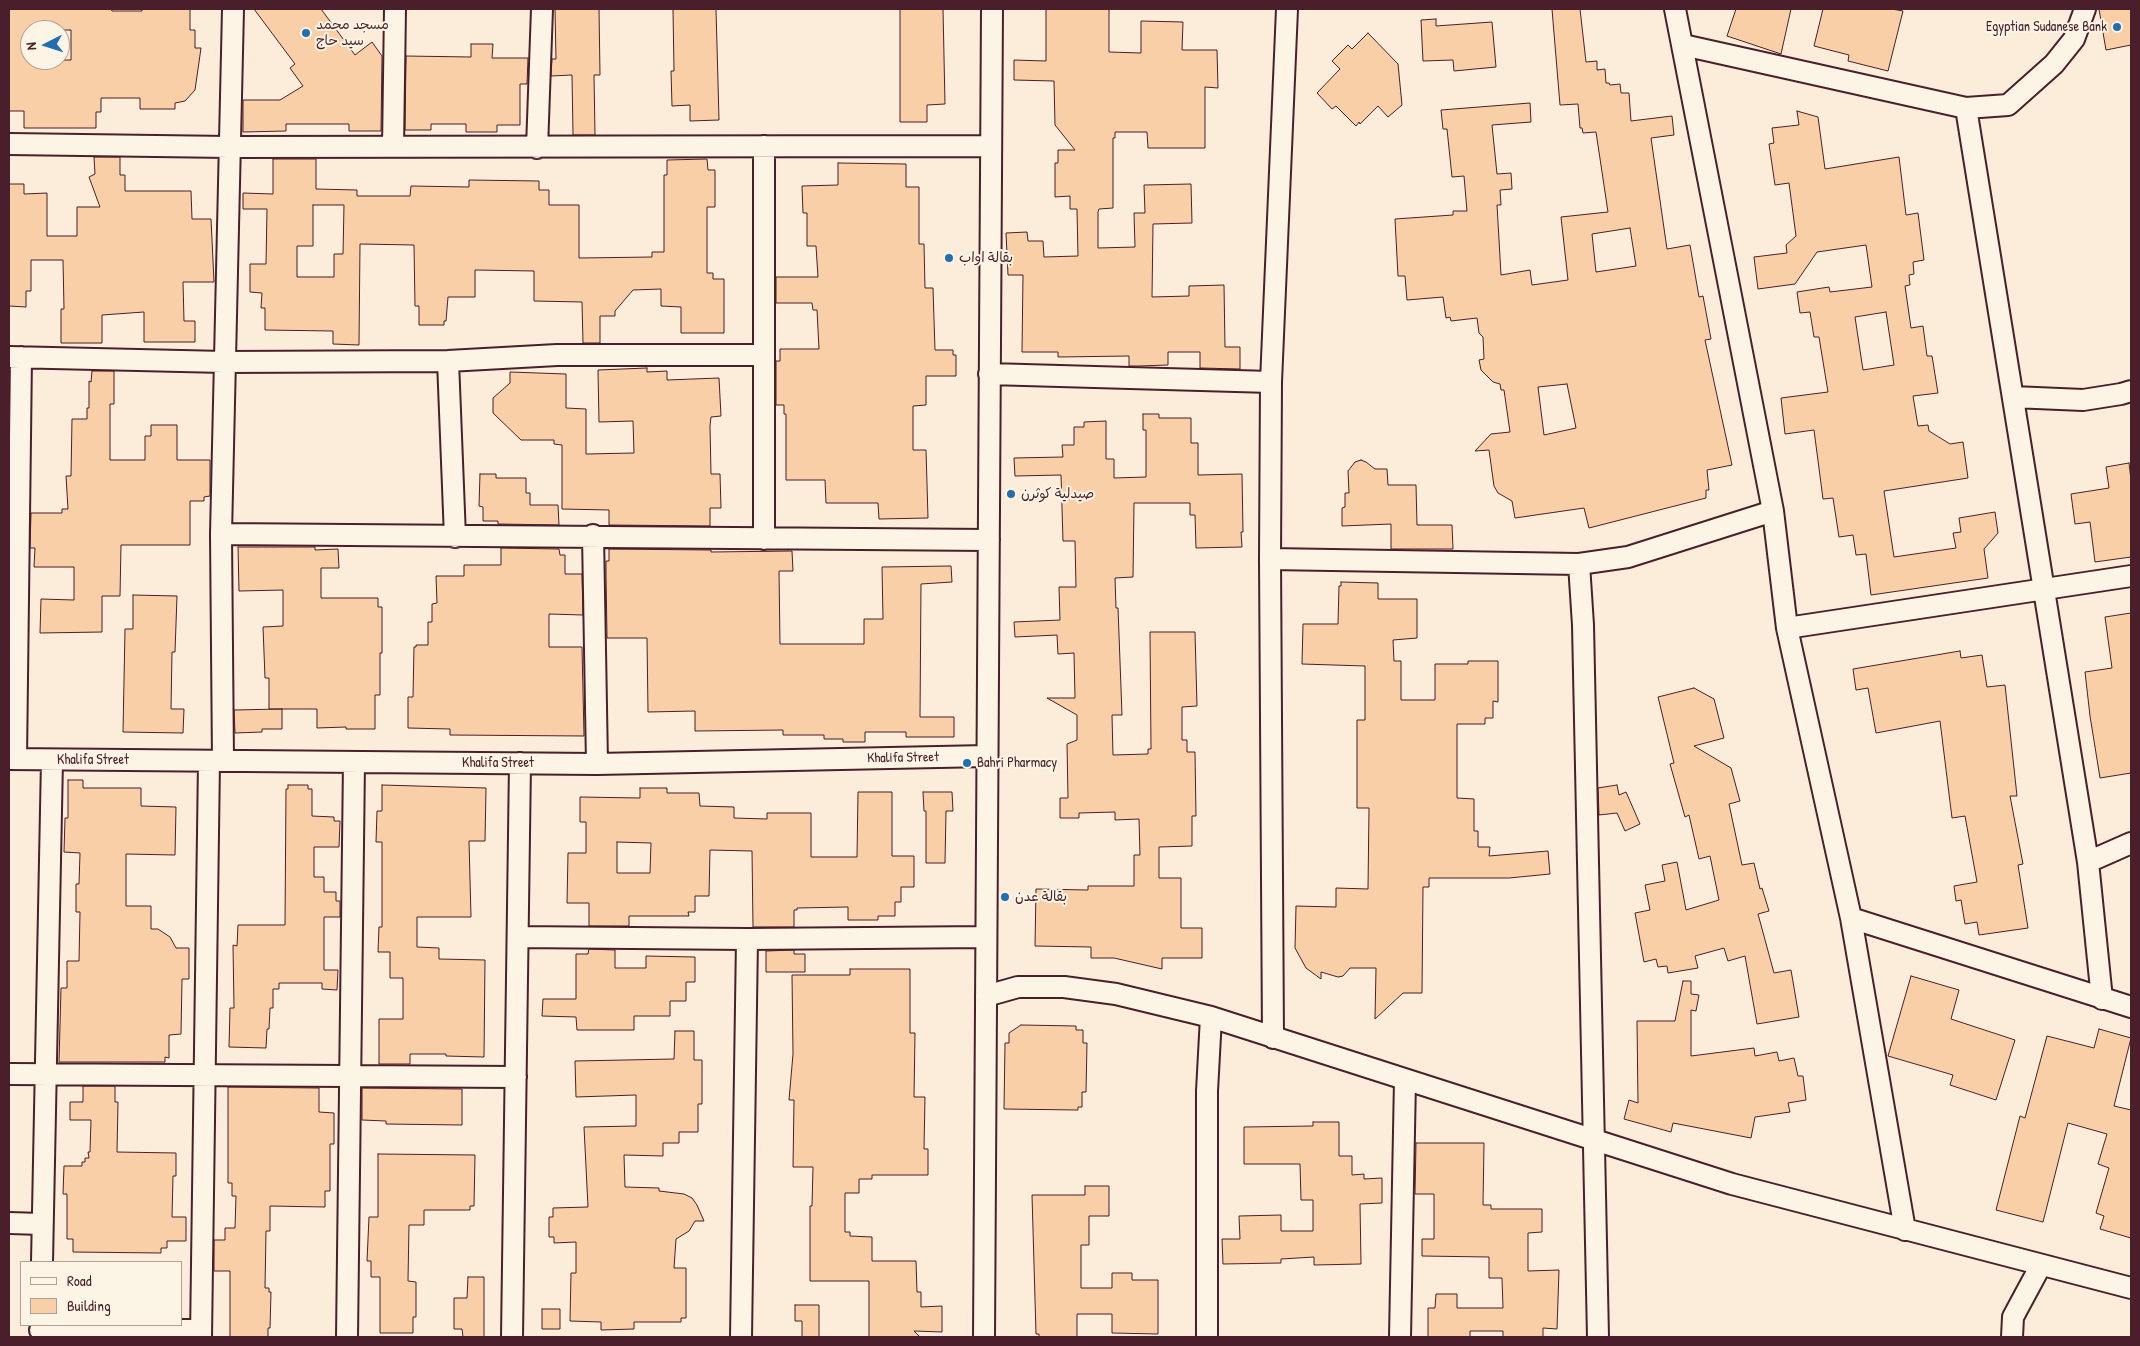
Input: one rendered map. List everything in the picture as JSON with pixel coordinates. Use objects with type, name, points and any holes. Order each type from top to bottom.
[{"type":"street","points":[[40,1331],[201,1334],[204,1076],[216,761],[233,9]]},
{"type":"street","points":[[393,147],[395,9]]},
{"type":"street","points":[[537,148],[542,9]]},
{"type":"street","points":[[984,1337],[992,9]]},
{"type":"street","points":[[1273,1038],[1270,559],[1271,382],[1287,9]]},
{"type":"street","points":[[1675,9],[1773,511],[1787,628],[1851,918],[1905,1230]]},
{"type":"street","points":[[1683,46],[1966,108],[2008,105],[2054,64],[2074,39],[2085,9]]},
{"type":"street","points":[[1966,108],[2088,862],[2102,999]]},
{"type":"street","points":[[9,144],[537,148],[991,146]]},
{"type":"street","points":[[764,146],[764,539]]},
{"type":"street","points":[[13,759],[15,357],[224,362],[448,361],[557,355],[764,356]]},
{"type":"street","points":[[448,361],[455,537]]},
{"type":"street","points":[[990,374],[1271,382]]},
{"type":"street","points":[[2013,397],[2083,400],[2131,391]]},
{"type":"street","points":[[1270,559],[1579,564],[1628,556],[1773,511]]},
{"type":"street","points":[[221,534],[455,537],[594,535],[764,539],[989,540]]},
{"type":"street","points":[[594,535],[597,764]]},
{"type":"street","points":[[1579,564],[1584,644],[1598,1337]]},
{"type":"street","points":[[1787,628],[2131,576]]},
{"type":"street","name":"Khalifa Street","points":[[13,759],[597,764],[987,756]]},
{"type":"street","points":[[42,1261],[52,760]]},
{"type":"street","points":[[347,1337],[354,762]]},
{"type":"street","points":[[512,1337],[520,763]]},
{"type":"street","points":[[2088,862],[2131,843]]},
{"type":"street","points":[[1851,918],[2131,1007]]},
{"type":"street","points":[[518,937],[747,939],[986,937]]},
{"type":"street","points":[[741,1337],[747,939]]},
{"type":"street","points":[[986,996],[1018,987],[1064,988],[1116,994],[1211,1018],[1732,1184],[2131,1288]]},
{"type":"street","points":[[1207,1337],[1207,1091],[1211,1018]]},
{"type":"street","points":[[9,1074],[516,1077]]},
{"type":"street","points":[[1400,1337],[1405,1080]]},
{"type":"street","points":[[9,1223],[42,1224]]},
{"type":"street","points":[[2012,1337],[2013,1317],[2041,1265]]},
{"type":"building","points":[[9,9],[111,9],[112,11],[142,11],[142,9],[190,9],[190,30],[195,30],[195,48],[201,48],[195,90],[185,101],[175,103],[175,109],[140,109],[140,98],[101,98],[101,112],[96,112],[96,128],[24,128],[24,111],[9,111]]},
{"type":"building","points":[[254,9],[321,9],[355,55],[372,42],[382,56],[381,131],[349,131],[349,124],[286,124],[286,131],[243,132],[243,100],[280,100],[303,86],[290,68],[295,64]]},
{"type":"building","points":[[555,9],[599,9],[600,75],[594,75],[595,135],[573,135],[572,75],[551,76],[552,59],[556,59]]},
{"type":"building","points":[[673,9],[716,9],[719,120],[690,121],[690,105],[672,106],[671,71],[674,71]]},
{"type":"building","points":[[900,9],[943,9],[945,104],[927,105],[927,122],[900,122]]},
{"type":"building","points":[[1046,9],[1109,9],[1109,52],[1141,53],[1141,21],[1183,22],[1182,50],[1217,50],[1218,88],[1205,87],[1205,148],[1148,148],[1147,132],[1115,132],[1115,138],[1113,138],[1113,208],[1099,209],[1098,248],[1135,247],[1134,213],[1145,213],[1144,185],[1191,184],[1192,223],[1153,224],[1152,297],[1189,296],[1189,286],[1224,285],[1225,347],[1240,347],[1240,369],[1200,368],[1200,352],[1168,352],[1168,365],[1129,366],[1129,356],[1058,357],[1058,352],[1022,352],[1023,275],[1008,275],[1006,233],[1027,232],[1028,241],[1043,241],[1044,257],[1078,256],[1077,209],[1070,209],[1070,196],[1055,197],[1055,163],[1058,163],[1058,150],[1075,150],[1055,125],[1054,81],[1014,80],[1014,60],[1046,61]]},
{"type":"building","points":[[1552,9],[1580,9],[1586,62],[1597,61],[1597,70],[1605,69],[1606,83],[1610,85],[1620,84],[1621,93],[1629,93],[1631,121],[1672,116],[1674,135],[1651,138],[1667,249],[1690,245],[1699,297],[1703,296],[1711,339],[1705,340],[1732,465],[1707,470],[1709,490],[1706,490],[1706,498],[1589,528],[1584,508],[1515,518],[1512,501],[1498,493],[1494,486],[1489,450],[1475,451],[1491,434],[1510,432],[1504,390],[1501,390],[1500,384],[1493,382],[1481,370],[1479,360],[1484,359],[1483,337],[1479,333],[1477,318],[1451,321],[1450,317],[1446,318],[1443,297],[1407,300],[1405,276],[1398,276],[1395,219],[1453,215],[1453,211],[1467,211],[1464,176],[1452,177],[1447,129],[1443,129],[1441,110],[1530,103],[1531,122],[1492,125],[1497,174],[1511,173],[1512,189],[1500,190],[1501,205],[1497,205],[1501,275],[1530,270],[1532,285],[1568,280],[1561,217],[1608,212],[1596,132],[1583,133],[1582,128],[1580,128],[1578,104],[1560,105]],"holes":[[[1630,228],[1636,266],[1596,272],[1592,234]],[[1567,384],[1576,428],[1544,435],[1538,387]]]},
{"type":"building","points":[[1736,9],[1791,9],[1781,54],[1727,36]]},
{"type":"building","points":[[1823,9],[1892,9],[1903,11],[1888,71],[1848,61],[1849,55],[1814,46]]},
{"type":"building","name":"Egyptian Sudanese Bank","points":[[2099,9],[2131,9],[2131,45],[2106,50]]},
{"type":"building","points":[[1436,19],[1436,26],[1492,22],[1496,67],[1454,71],[1453,60],[1423,61],[1421,20]]},
{"type":"building","points":[[1368,33],[1398,64],[1402,105],[1388,117],[1378,106],[1356,126],[1336,106],[1332,109],[1317,93],[1340,69],[1332,61],[1348,45],[1352,49]]},
{"type":"building","points":[[471,44],[493,44],[492,58],[528,58],[527,84],[520,84],[520,125],[497,125],[497,132],[466,132],[466,124],[431,124],[431,130],[405,130],[406,56],[471,57]]},
{"type":"building","points":[[1797,111],[1818,117],[1825,169],[1899,157],[1906,215],[1918,213],[1924,260],[1913,262],[1914,274],[1909,275],[1910,285],[1905,286],[1911,328],[1923,326],[1927,356],[1932,356],[1938,393],[1913,396],[1918,426],[1928,425],[1929,431],[1950,444],[1963,442],[1968,478],[1884,491],[1894,557],[1956,548],[1953,533],[1961,532],[1959,518],[1995,512],[1998,533],[1984,549],[1988,578],[1871,595],[1866,554],[1856,555],[1853,535],[1839,537],[1833,498],[1823,499],[1814,430],[1785,434],[1781,398],[1828,392],[1819,337],[1814,337],[1810,312],[1800,313],[1797,292],[1829,287],[1830,292],[1872,287],[1866,245],[1817,252],[1795,284],[1758,289],[1754,257],[1787,253],[1786,245],[1796,236],[1789,183],[1775,185],[1769,144],[1774,143],[1772,128],[1799,125]],"holes":[[[1886,312],[1894,365],[1863,370],[1855,317]]]},
{"type":"building","points":[[94,157],[120,157],[120,175],[125,175],[125,191],[191,191],[192,219],[211,219],[214,282],[183,282],[184,321],[195,321],[195,342],[144,342],[144,312],[102,315],[102,343],[61,343],[61,309],[64,309],[63,260],[31,260],[31,291],[26,291],[26,307],[9,306],[9,184],[24,184],[24,194],[47,193],[47,236],[77,236],[77,207],[100,207],[89,177],[95,174]]},
{"type":"building","points":[[273,159],[316,159],[316,189],[357,190],[357,196],[410,196],[411,186],[469,187],[469,180],[539,181],[539,190],[549,190],[549,205],[579,205],[579,258],[652,257],[652,252],[664,252],[664,175],[667,175],[667,160],[707,159],[708,170],[715,170],[715,207],[707,207],[707,273],[713,273],[713,279],[724,279],[724,333],[681,333],[681,307],[661,306],[661,289],[633,290],[615,311],[615,316],[600,316],[600,343],[583,343],[582,302],[534,301],[534,271],[475,270],[475,297],[448,297],[444,325],[419,325],[419,306],[415,306],[414,245],[360,244],[359,345],[333,344],[333,331],[265,330],[265,308],[261,308],[262,293],[250,292],[250,264],[266,264],[267,209],[243,209],[243,193],[273,194]],"holes":[[[313,205],[344,205],[343,254],[334,254],[334,277],[297,277],[297,246],[313,246]]]},
{"type":"building","points":[[838,163],[906,164],[906,187],[919,187],[919,244],[924,244],[925,288],[933,288],[935,350],[953,350],[953,355],[956,355],[956,376],[926,376],[926,405],[913,406],[913,450],[926,450],[928,518],[879,519],[878,503],[826,503],[825,480],[786,480],[786,414],[784,414],[784,405],[776,405],[776,361],[780,361],[780,349],[819,349],[817,310],[813,310],[812,303],[776,303],[776,277],[818,277],[816,246],[807,246],[807,213],[803,213],[802,186],[838,185]]},
{"type":"building","points":[[647,368],[647,372],[667,371],[667,380],[719,378],[721,416],[711,417],[710,426],[711,474],[720,474],[721,508],[710,508],[710,526],[609,525],[609,510],[562,509],[562,445],[554,444],[554,440],[521,440],[493,413],[493,398],[510,383],[510,372],[566,374],[566,408],[586,409],[586,454],[634,453],[633,421],[599,422],[598,370]]},
{"type":"building","points":[[92,371],[114,371],[114,404],[110,404],[110,460],[145,460],[145,436],[151,436],[151,425],[177,425],[177,460],[210,460],[210,496],[204,497],[204,501],[190,501],[190,545],[121,545],[120,596],[102,596],[102,632],[40,633],[41,599],[74,600],[74,567],[34,567],[35,548],[30,548],[31,513],[62,513],[62,509],[68,509],[66,476],[71,476],[72,419],[87,419],[89,381],[91,382]]},
{"type":"building","points":[[1143,414],[1159,414],[1159,418],[1191,418],[1191,443],[1198,443],[1198,475],[1242,474],[1242,547],[1196,548],[1195,515],[1190,515],[1190,503],[1134,503],[1133,577],[1115,578],[1122,715],[1112,715],[1113,755],[1148,754],[1148,749],[1151,749],[1150,632],[1195,632],[1197,706],[1182,707],[1182,740],[1187,740],[1187,752],[1195,752],[1196,816],[1192,816],[1192,846],[1159,847],[1159,878],[1181,878],[1181,928],[1202,928],[1202,958],[1162,958],[1162,969],[1114,958],[1091,958],[1091,947],[1035,946],[1036,889],[1088,890],[1088,886],[1134,886],[1134,855],[1140,855],[1139,819],[1115,820],[1115,812],[1079,813],[1079,818],[1060,818],[1060,798],[1068,798],[1067,744],[1077,740],[1077,715],[1047,698],[1075,698],[1074,653],[1058,654],[1057,635],[1015,637],[1014,622],[1060,620],[1059,587],[1076,587],[1075,541],[1063,541],[1061,475],[1015,476],[1014,458],[1063,457],[1062,445],[1074,445],[1074,427],[1084,427],[1084,422],[1106,421],[1106,459],[1114,459],[1114,478],[1146,477],[1146,430],[1143,430]]},
{"type":"building","points":[[1361,460],[1375,469],[1387,469],[1388,485],[1416,485],[1417,525],[1452,525],[1453,549],[1391,549],[1391,524],[1342,526],[1342,508],[1345,507],[1345,493],[1349,493],[1348,471],[1355,462]]},
{"type":"building","points":[[2129,463],[2131,480],[2131,557],[2095,562],[2090,522],[2075,524],[2071,494],[2109,488],[2106,467]]},
{"type":"building","points":[[480,474],[496,474],[496,478],[526,478],[526,493],[530,493],[530,505],[558,505],[559,525],[498,524],[498,521],[483,521],[483,507],[479,506]]},
{"type":"building","points":[[238,547],[315,547],[315,550],[338,549],[339,568],[321,568],[321,598],[378,598],[378,607],[382,607],[382,653],[380,653],[380,695],[375,695],[375,729],[317,728],[317,709],[269,709],[269,678],[265,678],[263,627],[283,626],[283,590],[239,591]]},
{"type":"building","points":[[501,548],[559,549],[560,555],[565,555],[565,574],[582,574],[583,615],[549,614],[549,647],[582,647],[584,736],[450,735],[450,729],[408,728],[408,697],[413,697],[414,647],[416,645],[428,645],[428,622],[432,622],[432,604],[437,603],[436,576],[464,576],[464,565],[501,565]]},
{"type":"building","points":[[609,549],[711,550],[711,552],[792,551],[793,571],[779,571],[780,644],[864,644],[864,619],[883,619],[882,567],[951,566],[952,582],[921,584],[920,717],[954,717],[954,737],[906,737],[906,732],[865,732],[865,742],[843,742],[843,739],[824,739],[824,735],[783,735],[783,730],[695,731],[695,711],[648,712],[647,638],[607,638],[606,561],[609,561]]},
{"type":"building","points":[[1341,582],[1378,583],[1378,599],[1417,599],[1417,638],[1393,640],[1394,661],[1401,661],[1401,700],[1435,700],[1435,664],[1468,664],[1468,661],[1498,661],[1498,702],[1493,701],[1493,718],[1485,718],[1485,724],[1457,724],[1457,798],[1474,799],[1474,831],[1478,831],[1478,847],[1490,847],[1489,856],[1548,851],[1550,874],[1509,878],[1429,878],[1429,887],[1423,887],[1422,993],[1403,993],[1375,1019],[1376,968],[1350,968],[1343,976],[1338,977],[1321,972],[1321,979],[1306,968],[1295,948],[1296,906],[1336,907],[1336,888],[1368,889],[1369,808],[1357,808],[1357,720],[1365,720],[1365,666],[1302,664],[1303,624],[1338,624],[1339,586],[1341,586]]},
{"type":"building","points":[[133,595],[177,596],[175,652],[172,652],[171,709],[184,709],[183,733],[123,732],[125,629],[133,629]]},
{"type":"building","points":[[2131,613],[2131,773],[2100,778],[2085,672],[2112,668],[2105,617]]},
{"type":"building","points":[[1960,651],[1961,658],[1982,655],[1987,687],[2005,685],[2017,796],[2010,796],[2023,864],[2018,865],[2028,928],[1979,935],[1977,922],[1965,924],[1961,900],[1956,901],[1954,886],[1977,882],[1965,816],[1952,818],[1940,721],[1876,733],[1868,688],[1856,690],[1853,669]]},
{"type":"building","points":[[1694,688],[1714,699],[1724,738],[1694,746],[1731,768],[1740,801],[1729,804],[1742,865],[1754,863],[1760,889],[1762,888],[1769,911],[1758,914],[1774,973],[1791,970],[1799,1017],[1757,1024],[1745,956],[1728,961],[1724,948],[1695,956],[1698,968],[1668,973],[1667,966],[1658,967],[1656,959],[1644,962],[1635,913],[1650,910],[1645,885],[1665,881],[1662,865],[1677,862],[1686,910],[1719,900],[1710,856],[1699,859],[1689,815],[1685,817],[1670,764],[1674,763],[1658,697]]},
{"type":"building","points":[[282,709],[282,729],[262,729],[262,732],[235,733],[234,710]]},
{"type":"building","points":[[68,780],[83,780],[83,788],[141,788],[141,806],[176,807],[175,855],[126,854],[126,906],[151,906],[151,929],[158,929],[170,937],[176,948],[189,948],[189,979],[182,979],[181,1034],[169,1035],[169,1058],[165,1057],[165,1062],[59,1062],[61,988],[67,988],[67,961],[79,961],[80,912],[76,912],[76,884],[79,884],[80,853],[64,852],[65,818],[68,818]]},
{"type":"building","points":[[288,785],[308,785],[308,789],[312,789],[312,816],[334,817],[334,821],[340,821],[339,847],[314,847],[314,877],[324,877],[324,892],[336,892],[336,901],[340,901],[340,917],[324,917],[324,970],[338,970],[337,990],[322,989],[322,983],[279,983],[279,989],[273,989],[273,1008],[270,1008],[266,1048],[229,1047],[230,1008],[234,1008],[233,945],[237,946],[238,925],[285,925],[286,789],[288,789]]},
{"type":"building","points":[[382,785],[486,788],[485,841],[469,841],[471,917],[417,917],[417,947],[439,948],[439,959],[485,960],[484,1057],[410,1054],[410,1064],[379,1064],[379,1019],[403,1019],[403,978],[390,978],[390,952],[378,952],[379,927],[382,927],[382,842],[376,842],[377,811],[382,811]]},
{"type":"building","points":[[1617,785],[1619,795],[1626,792],[1640,824],[1625,831],[1617,813],[1599,815],[1598,788]]},
{"type":"building","points":[[640,788],[667,788],[667,793],[699,793],[700,806],[734,807],[734,818],[767,819],[767,813],[811,813],[811,857],[857,857],[858,792],[892,792],[892,856],[914,856],[914,887],[901,887],[901,902],[895,902],[895,916],[878,916],[878,920],[848,920],[848,907],[797,908],[797,910],[794,910],[794,927],[753,927],[752,851],[710,850],[709,896],[695,896],[695,912],[688,912],[689,916],[629,916],[629,926],[589,926],[589,903],[567,903],[568,853],[586,853],[586,822],[580,822],[580,797],[640,798]],"holes":[[[617,842],[651,843],[650,873],[617,873]]]},
{"type":"building","points":[[923,792],[952,792],[953,811],[946,811],[945,863],[926,863],[926,811],[924,811]]},
{"type":"building","points":[[589,949],[615,950],[615,968],[646,968],[646,956],[695,957],[695,982],[686,982],[686,1001],[670,1001],[670,1016],[634,1016],[634,1030],[577,1030],[576,1017],[542,1016],[543,999],[576,999],[576,954],[588,954]]},
{"type":"building","points":[[794,950],[794,954],[805,954],[805,972],[766,972],[766,951]]},
{"type":"building","points":[[850,969],[910,969],[910,1033],[915,1033],[914,1097],[925,1097],[924,1149],[928,1149],[928,1175],[872,1175],[872,1179],[859,1179],[859,1193],[845,1193],[845,1232],[850,1232],[850,1236],[872,1237],[872,1261],[916,1261],[917,1292],[921,1292],[921,1307],[942,1306],[942,1332],[914,1331],[920,1337],[869,1337],[869,1281],[810,1281],[810,1206],[812,1206],[813,1167],[793,1167],[794,1100],[789,1100],[793,1054],[792,975],[850,975]]},
{"type":"building","points":[[1911,976],[1959,990],[1951,1019],[2015,1040],[1996,1100],[1950,1085],[1953,1075],[1888,1056]]},
{"type":"building","points":[[1683,981],[1691,981],[1691,994],[1699,995],[1696,1011],[1691,1010],[1691,1056],[1754,1048],[1755,1056],[1777,1052],[1779,1061],[1794,1058],[1798,1076],[1803,1076],[1806,1100],[1788,1103],[1790,1112],[1755,1117],[1751,1138],[1673,1123],[1671,1132],[1624,1119],[1629,1100],[1638,1103],[1637,1021],[1675,1021]]},
{"type":"building","points":[[1021,1025],[1076,1026],[1076,1030],[1083,1030],[1083,1043],[1087,1043],[1086,1092],[1082,1092],[1082,1107],[1078,1107],[1078,1110],[1004,1109],[1005,1043],[1009,1043],[1009,1033]]},
{"type":"building","points":[[2099,1029],[2131,1038],[2114,1106],[2131,1110],[2131,1238],[2100,1229],[2104,1216],[2096,1213],[2109,1168],[2098,1164],[2107,1134],[2068,1123],[2043,1222],[1996,1210],[2020,1116],[2025,1118],[2047,1036],[2094,1048]]},
{"type":"building","points":[[675,1031],[694,1031],[694,1060],[702,1060],[702,1104],[698,1104],[698,1132],[679,1132],[679,1143],[663,1143],[663,1156],[624,1155],[625,1187],[659,1188],[659,1191],[684,1194],[692,1198],[697,1205],[704,1221],[695,1221],[689,1231],[676,1239],[674,1268],[686,1268],[686,1318],[681,1318],[681,1322],[634,1322],[634,1329],[601,1330],[601,1322],[570,1321],[571,1273],[576,1273],[576,1242],[554,1243],[554,1237],[549,1237],[549,1217],[553,1217],[553,1208],[588,1207],[584,1127],[636,1126],[636,1095],[576,1097],[575,1061],[674,1059]]},
{"type":"building","points":[[83,1086],[115,1086],[115,1102],[118,1102],[117,1152],[176,1153],[176,1176],[173,1176],[172,1217],[186,1217],[186,1241],[167,1241],[167,1248],[161,1248],[161,1253],[73,1252],[73,1239],[67,1239],[67,1194],[63,1194],[64,1166],[82,1166],[85,1158],[89,1158],[91,1120],[70,1120],[70,1102],[83,1102]]},
{"type":"building","points":[[228,1087],[319,1088],[319,1112],[334,1113],[334,1144],[330,1144],[330,1191],[325,1191],[325,1207],[270,1206],[270,1231],[266,1231],[265,1288],[269,1288],[269,1292],[271,1292],[268,1337],[230,1337],[230,1271],[214,1271],[214,1240],[225,1240],[225,1228],[235,1228],[236,1196],[232,1196],[232,1183],[228,1183]]},
{"type":"building","points":[[362,1088],[462,1089],[462,1125],[386,1124],[386,1121],[362,1120]]},
{"type":"building","points":[[1313,1122],[1339,1122],[1339,1156],[1352,1156],[1352,1175],[1364,1174],[1364,1179],[1382,1178],[1382,1203],[1360,1204],[1361,1264],[1314,1265],[1314,1257],[1281,1259],[1281,1263],[1223,1264],[1222,1239],[1240,1239],[1239,1216],[1281,1215],[1281,1231],[1313,1231],[1313,1200],[1301,1200],[1300,1164],[1244,1164],[1244,1127],[1313,1126]]},
{"type":"building","points":[[1416,1143],[1484,1143],[1483,1205],[1491,1205],[1491,1209],[1542,1209],[1542,1232],[1528,1233],[1528,1271],[1559,1270],[1557,1329],[1543,1328],[1543,1337],[1503,1337],[1503,1331],[1470,1331],[1470,1337],[1428,1337],[1428,1308],[1435,1308],[1436,1294],[1457,1294],[1457,1308],[1503,1308],[1502,1278],[1489,1278],[1489,1257],[1422,1256],[1422,1239],[1434,1239],[1434,1194],[1415,1194]]},
{"type":"building","points":[[378,1154],[475,1155],[474,1206],[470,1206],[470,1210],[424,1210],[424,1225],[409,1225],[408,1281],[416,1282],[416,1317],[413,1317],[413,1333],[380,1333],[380,1277],[371,1277],[371,1261],[367,1261],[369,1217],[378,1217]]},
{"type":"building","points":[[1085,1186],[1109,1186],[1109,1216],[1089,1216],[1089,1245],[1081,1245],[1081,1288],[1112,1288],[1112,1273],[1132,1273],[1132,1280],[1158,1280],[1158,1334],[1112,1333],[1112,1314],[1077,1314],[1077,1337],[1039,1337],[1039,1334],[1036,1334],[1032,1195],[1085,1195]]},
{"type":"building","points":[[468,1277],[484,1277],[484,1337],[463,1337],[462,1329],[454,1329],[454,1298],[467,1298]]},
{"type":"building","points":[[795,1305],[819,1305],[819,1337],[802,1337],[802,1321],[795,1321]]},
{"type":"building","points":[[542,1309],[560,1309],[560,1329],[542,1329]]},
{"type":"place","name":"Egyptian Sudanese Bank","points":[[2117,27]]},
{"type":"place","name":"مسجد محمد سيد حاج","points":[[306,33]]},
{"type":"place","name":"بقالة اواب","points":[[949,258]]},
{"type":"place","name":"صيدلية كوثرن","points":[[1011,494]]},
{"type":"place","name":"Bahri Pharmacy","points":[[967,763]]},
{"type":"place","name":"بقالة عدن","points":[[1005,897]]}]
